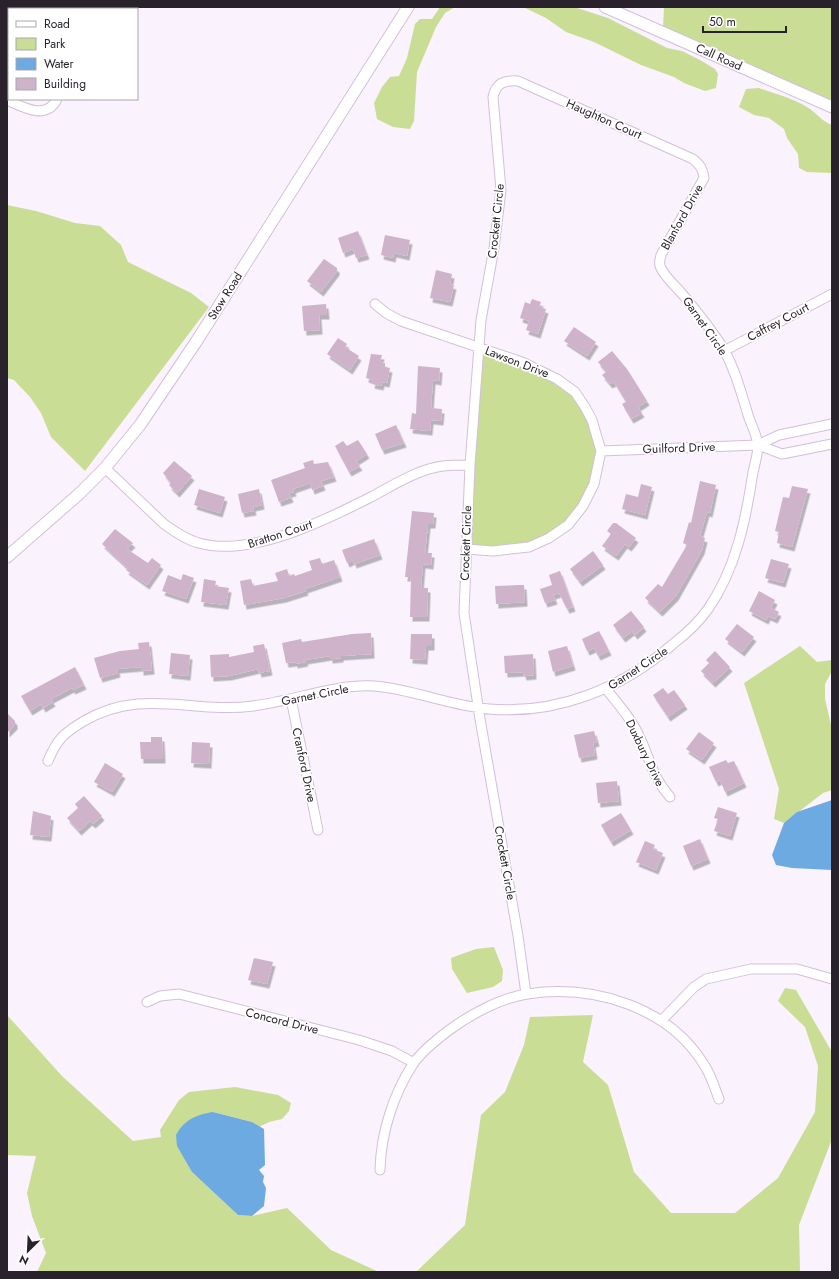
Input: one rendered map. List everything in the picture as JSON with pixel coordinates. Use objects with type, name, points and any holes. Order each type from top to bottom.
[{"type":"street","name":"Stow Road","points":[[7,557],[59,513],[105,468],[145,419],[192,348],[408,7]]},
{"type":"street","name":"Call Road","points":[[605,7],[832,107]]},
{"type":"street","name":"Haughton Court","points":[[495,89],[498,85],[509,80],[525,84],[693,159],[703,170],[704,178]]},
{"type":"street","name":"Crockett Circle","points":[[495,89],[493,97],[498,139],[501,190],[494,248],[481,320],[470,465],[464,613],[478,707],[518,936],[526,994]]},
{"type":"street","points":[[7,100],[36,112],[46,110],[53,105],[56,100]]},
{"type":"street","name":"Blanford Drive","points":[[661,255],[704,178]]},
{"type":"street","name":"Garnet Circle","points":[[48,761],[59,740],[66,732],[97,714],[118,707],[158,702],[219,708],[253,706],[340,688],[374,686],[490,709],[528,709],[570,701],[606,689],[659,657],[707,612],[728,573],[740,538],[758,445],[737,379],[724,350],[684,296],[666,275],[659,262],[661,255]]},
{"type":"street","name":"Caffrey Court","points":[[724,350],[832,294]]},
{"type":"street","name":"Lawson Drive","points":[[375,304],[386,314],[401,321],[540,369],[557,378],[575,392],[592,420],[601,451],[594,484],[583,506],[568,525],[549,538],[529,547],[493,551],[466,549]]},
{"type":"street","name":"Guilford Drive","points":[[758,445],[779,435],[832,424]]},
{"type":"street","name":"Guilford Drive","points":[[601,451],[758,445],[782,454],[832,444]]},
{"type":"street","name":"Bratton Court","points":[[105,468],[164,524],[175,532],[199,543],[231,547],[256,543],[299,529],[342,512],[407,478],[432,469],[442,466],[470,465]]},
{"type":"street","name":"Duxbury Drive","points":[[606,689],[634,724],[642,741],[654,776],[670,797]]},
{"type":"street","name":"Cranford Drive","points":[[291,699],[318,830]]},
{"type":"street","points":[[662,1020],[694,987],[706,979],[751,968],[797,968],[832,979]]},
{"type":"street","points":[[380,1170],[384,1134],[390,1112],[414,1063],[438,1039],[465,1018],[488,1007],[526,994],[572,991],[604,996],[632,1005],[662,1020],[684,1039],[706,1068],[719,1099]]},
{"type":"street","name":"Concord Drive","points":[[147,1002],[160,996],[178,994],[359,1040],[392,1051],[414,1063]]},
{"type":"green space","points":[[440,7],[455,7],[445,13],[436,27],[417,72],[414,121],[410,129],[393,127],[377,119],[374,103],[382,87],[390,77],[399,76],[407,58],[415,24],[420,19],[432,19]]},
{"type":"green space","points":[[523,7],[574,7],[608,18],[667,48],[682,51],[715,69],[718,74],[716,88],[705,91],[684,83],[674,77],[641,65],[594,42],[566,32],[546,18]]},
{"type":"green space","points":[[664,7],[832,7],[832,102],[663,27]]},
{"type":"green space","points":[[759,88],[801,104],[832,125],[832,173],[807,172],[799,168],[798,154],[787,138],[784,129],[769,118],[754,115],[739,107],[746,89]]},
{"type":"green space","points":[[7,205],[36,211],[75,223],[100,226],[121,245],[128,262],[191,293],[209,307],[85,471],[51,437],[41,413],[30,397],[14,380],[7,378]]},
{"type":"green space","points":[[479,348],[522,362],[575,392],[601,451],[594,484],[570,523],[529,547],[466,549]]},
{"type":"green space","points":[[800,646],[817,662],[832,660],[832,671],[825,684],[825,699],[832,729],[832,790],[823,793],[784,823],[774,819],[779,789],[744,683]]},
{"type":"green space","points":[[494,947],[503,970],[502,981],[493,987],[467,993],[452,969],[451,958],[476,949]]},
{"type":"green space","points":[[785,988],[796,990],[832,1052],[832,1139],[799,1225],[800,1272],[416,1272],[465,1225],[481,1115],[505,1092],[524,1045],[530,1017],[593,1015],[583,1062],[608,1085],[634,1172],[671,1213],[735,1213],[778,1178],[815,1112],[818,1066],[805,1027],[778,1001]]},
{"type":"green space","points":[[7,1015],[62,1076],[133,1141],[161,1137],[160,1130],[179,1100],[189,1092],[235,1087],[278,1095],[291,1103],[289,1111],[282,1119],[269,1122],[259,1127],[252,1122],[213,1112],[192,1172],[238,1215],[252,1216],[287,1208],[331,1250],[379,1272],[37,1272],[46,1253],[32,1216],[27,1193],[36,1156],[7,1155]]},
{"type":"water","points":[[832,800],[832,870],[792,868],[776,865],[772,855],[784,823],[797,812]]},
{"type":"water","points":[[213,1112],[252,1122],[264,1129],[265,1165],[259,1170],[264,1176],[263,1182],[266,1188],[264,1206],[252,1216],[238,1215],[192,1172],[177,1146],[176,1135],[187,1121],[196,1116]]},
{"type":"building","points":[[358,231],[367,255],[356,258],[353,249],[343,253],[338,238]]},
{"type":"building","points":[[385,235],[410,240],[407,256],[394,253],[393,258],[381,255]]},
{"type":"building","points":[[324,259],[337,268],[337,271],[321,292],[307,281]]},
{"type":"building","points":[[436,270],[452,274],[450,284],[454,285],[450,302],[430,298]]},
{"type":"building","points":[[532,299],[541,302],[539,307],[546,309],[538,334],[526,330],[529,321],[520,318],[525,302],[530,304]]},
{"type":"building","points":[[326,304],[327,315],[319,315],[320,330],[304,331],[302,306]]},
{"type":"building","points":[[574,327],[596,342],[587,356],[564,341]]},
{"type":"building","points":[[338,338],[347,344],[345,347],[359,356],[350,370],[327,354]]},
{"type":"building","points":[[612,351],[627,369],[647,401],[638,407],[642,413],[631,419],[622,404],[626,402],[614,382],[610,384],[602,375],[606,372],[598,362]]},
{"type":"building","points":[[371,354],[382,355],[380,362],[385,363],[385,367],[390,368],[387,383],[382,382],[381,386],[372,384],[373,380],[366,378]]},
{"type":"building","points":[[418,366],[440,368],[439,381],[433,380],[431,408],[442,409],[441,421],[431,420],[430,431],[410,429],[412,413],[416,414]]},
{"type":"building","points":[[396,425],[404,443],[382,450],[375,434]]},
{"type":"building","points":[[358,440],[367,454],[356,461],[360,466],[349,472],[335,446],[343,441],[347,446]]},
{"type":"building","points":[[313,460],[314,464],[328,462],[334,477],[321,481],[323,486],[312,490],[310,483],[293,489],[294,492],[289,493],[291,498],[279,502],[271,480],[305,468],[303,463]]},
{"type":"building","points":[[174,461],[192,476],[177,493],[169,485],[171,483],[163,473]]},
{"type":"building","points":[[700,481],[716,485],[710,513],[707,512],[700,536],[705,538],[702,550],[676,596],[660,612],[645,598],[658,584],[662,587],[687,545],[683,543],[689,522],[691,523]]},
{"type":"building","points":[[641,484],[652,487],[645,515],[622,509],[626,494],[638,497]]},
{"type":"building","points":[[792,486],[808,489],[792,547],[777,543],[779,532],[775,531],[783,497],[789,498]]},
{"type":"building","points":[[199,489],[225,497],[220,513],[194,505]]},
{"type":"building","points":[[259,489],[262,505],[253,507],[254,511],[242,513],[238,494]]},
{"type":"building","points":[[412,511],[434,513],[433,524],[428,524],[425,553],[432,553],[431,565],[423,564],[421,588],[428,588],[427,617],[410,617],[411,577],[405,577]]},
{"type":"building","points":[[613,523],[616,523],[636,538],[629,547],[625,544],[616,556],[602,546],[611,534],[607,531]]},
{"type":"building","points":[[115,529],[133,543],[127,549],[148,563],[152,558],[161,565],[147,585],[126,570],[128,568],[102,544]]},
{"type":"building","points":[[374,539],[380,555],[354,564],[353,560],[347,563],[342,550]]},
{"type":"building","points":[[593,551],[603,565],[580,582],[570,569]]},
{"type":"building","points":[[320,558],[322,564],[334,560],[340,577],[284,598],[244,605],[240,581],[251,579],[253,586],[278,581],[275,573],[287,569],[289,576],[294,574],[295,576],[312,570],[309,561]]},
{"type":"building","points":[[771,559],[789,564],[783,583],[765,578]]},
{"type":"building","points":[[560,571],[573,607],[567,609],[559,593],[553,595],[555,600],[545,603],[540,589],[552,585],[549,575]]},
{"type":"building","points":[[183,574],[194,578],[186,599],[162,591],[168,575],[181,580]]},
{"type":"building","points":[[204,579],[216,581],[215,586],[229,588],[226,605],[201,602]]},
{"type":"building","points":[[524,585],[525,602],[496,604],[495,586]]},
{"type":"building","points":[[759,591],[775,600],[771,608],[779,612],[775,619],[768,616],[766,620],[749,611]]},
{"type":"building","points":[[631,611],[644,627],[635,635],[632,631],[623,638],[613,625]]},
{"type":"building","points":[[737,624],[754,637],[742,652],[725,639]]},
{"type":"building","points":[[599,631],[609,651],[598,656],[594,648],[587,651],[582,639]]},
{"type":"building","points":[[371,633],[372,654],[341,656],[341,658],[330,659],[330,656],[305,660],[306,662],[295,664],[295,662],[286,663],[282,643],[301,639],[302,642],[352,634]]},
{"type":"building","points":[[411,634],[432,634],[432,646],[426,646],[425,660],[410,659]]},
{"type":"building","points":[[149,642],[152,670],[141,671],[141,667],[117,669],[118,673],[100,678],[94,658],[120,651],[139,649],[138,643]]},
{"type":"building","points":[[264,644],[270,671],[259,673],[258,669],[229,676],[211,677],[210,655],[229,654],[229,657],[254,652],[253,646]]},
{"type":"building","points":[[567,646],[573,666],[553,672],[548,651]]},
{"type":"building","points":[[715,651],[730,667],[713,683],[701,671],[709,663],[706,660]]},
{"type":"building","points":[[171,653],[190,655],[188,676],[169,674]]},
{"type":"building","points":[[533,654],[534,675],[524,676],[523,672],[505,673],[504,656]]},
{"type":"building","points":[[75,667],[84,685],[73,690],[72,688],[51,699],[53,702],[43,708],[41,704],[30,711],[21,696]]},
{"type":"building","points":[[663,688],[668,694],[674,690],[685,705],[668,717],[653,695]]},
{"type":"building","points":[[7,713],[15,721],[15,725],[7,733]]},
{"type":"building","points":[[594,731],[597,742],[593,743],[595,755],[579,758],[574,735]]},
{"type":"building","points":[[699,732],[714,743],[702,760],[686,749]]},
{"type":"building","points":[[151,737],[162,737],[163,759],[141,759],[140,742],[151,742]]},
{"type":"building","points":[[192,742],[210,743],[209,764],[191,763]]},
{"type":"building","points":[[726,760],[728,763],[734,761],[744,783],[725,792],[720,780],[716,782],[709,767]]},
{"type":"building","points":[[105,763],[123,774],[112,792],[94,782]]},
{"type":"building","points":[[617,781],[619,801],[598,803],[596,783]]},
{"type":"building","points":[[84,796],[102,816],[93,824],[90,821],[79,831],[67,818],[78,808],[75,804]]},
{"type":"building","points":[[718,807],[737,813],[730,836],[714,831],[718,819],[714,818]]},
{"type":"building","points":[[33,811],[51,816],[49,837],[30,835]]},
{"type":"building","points":[[621,813],[631,830],[611,842],[601,825]]},
{"type":"building","points":[[700,839],[708,859],[691,866],[683,846]]},
{"type":"building","points":[[645,841],[655,845],[653,849],[663,853],[656,870],[636,862]]},
{"type":"building","points":[[254,958],[273,962],[267,984],[248,980]]}]
